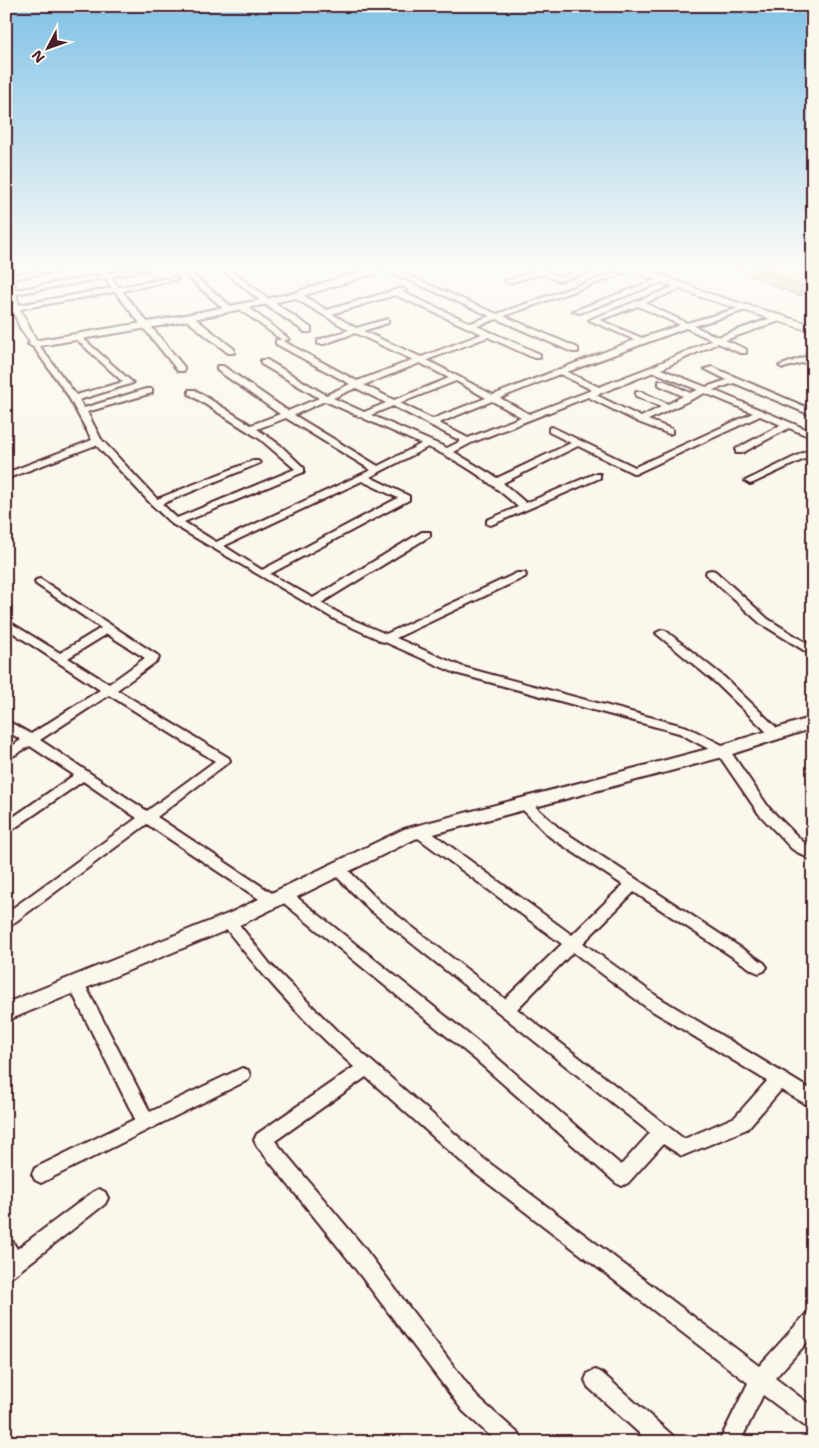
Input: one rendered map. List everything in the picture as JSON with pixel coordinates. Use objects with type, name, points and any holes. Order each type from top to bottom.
[{"type":"street","points":[[29,336],[82,411],[91,432],[98,442],[155,503],[176,522],[314,603],[384,639],[459,670],[683,730],[722,751],[764,811],[797,845],[813,856]]},
{"type":"street","points":[[33,344],[78,336],[129,383],[73,399]]},
{"type":"street","points":[[154,336],[181,369]]},
{"type":"street","points":[[211,336],[231,351]]},
{"type":"street","points":[[277,336],[320,366],[434,422],[468,441]]},
{"type":"street","points":[[321,342],[340,336]]},
{"type":"street","points":[[368,336],[456,378],[527,417]]},
{"type":"street","points":[[249,429],[485,336]]},
{"type":"street","points":[[492,336],[537,356]]},
{"type":"street","points":[[541,336],[575,350]]},
{"type":"street","points":[[630,336],[641,340]]},
{"type":"street","points":[[434,422],[653,336]]},
{"type":"street","points":[[709,336],[743,351]]},
{"type":"street","points":[[447,452],[468,441],[527,417],[600,391],[731,336]]},
{"type":"street","points":[[783,366],[813,357]]},
{"type":"street","points":[[264,362],[325,398],[447,452],[497,482],[525,508]]},
{"type":"street","points":[[220,368],[287,415],[378,470]]},
{"type":"street","points":[[654,369],[813,435]]},
{"type":"street","points":[[709,369],[813,413]]},
{"type":"street","points":[[561,372],[600,391]]},
{"type":"street","points":[[364,415],[456,378]]},
{"type":"street","points":[[641,420],[703,390],[734,380]]},
{"type":"street","points":[[662,383],[690,396]]},
{"type":"street","points":[[82,411],[149,391]]},
{"type":"street","points":[[176,522],[301,470],[289,456],[192,392]]},
{"type":"street","points":[[639,394],[668,407]]},
{"type":"street","points":[[590,395],[641,420],[669,431]]},
{"type":"street","points":[[552,430],[636,471],[760,413]]},
{"type":"street","points":[[739,452],[788,425]]},
{"type":"street","points":[[6,476],[98,442]]},
{"type":"street","points":[[497,482],[578,443]]},
{"type":"street","points":[[216,546],[378,470],[427,444]]},
{"type":"street","points":[[750,481],[813,451]]},
{"type":"street","points":[[155,503],[254,463]]},
{"type":"street","points":[[491,522],[597,476]]},
{"type":"street","points":[[262,574],[406,498],[361,477]]},
{"type":"street","points":[[314,603],[426,534]]},
{"type":"street","points":[[711,573],[764,621],[813,652]]},
{"type":"street","points":[[384,639],[521,575]]},
{"type":"street","points":[[6,756],[109,690],[153,658],[107,629],[104,624],[40,582]]},
{"type":"street","points":[[6,623],[50,650],[60,660],[224,761],[6,921]]},
{"type":"street","points":[[60,660],[107,629]]},
{"type":"street","points":[[662,632],[720,680],[776,734]]},
{"type":"street","points":[[6,1012],[229,922],[410,834],[722,751],[813,722]]},
{"type":"street","points":[[6,724],[146,817],[278,898],[482,1055],[622,1177],[662,1132]]},
{"type":"street","points":[[6,829],[83,775]]},
{"type":"street","points":[[524,804],[555,833],[759,967]]},
{"type":"street","points":[[419,831],[652,1002],[813,1100]]},
{"type":"street","points":[[338,869],[374,906],[682,1148],[741,1123],[780,1079]]},
{"type":"street","points":[[506,1009],[633,884]]},
{"type":"street","points":[[229,922],[265,968],[333,1038],[478,1165],[813,1420]]},
{"type":"street","points":[[76,984],[146,1122]]},
{"type":"street","points":[[367,1067],[263,1140],[355,1252],[470,1404],[513,1442]]},
{"type":"street","points":[[42,1174],[242,1075]]},
{"type":"street","points":[[9,1260],[99,1198]]},
{"type":"street","points":[[729,1442],[760,1380],[813,1321]]},
{"type":"street","points":[[595,1380],[666,1442]]}]
